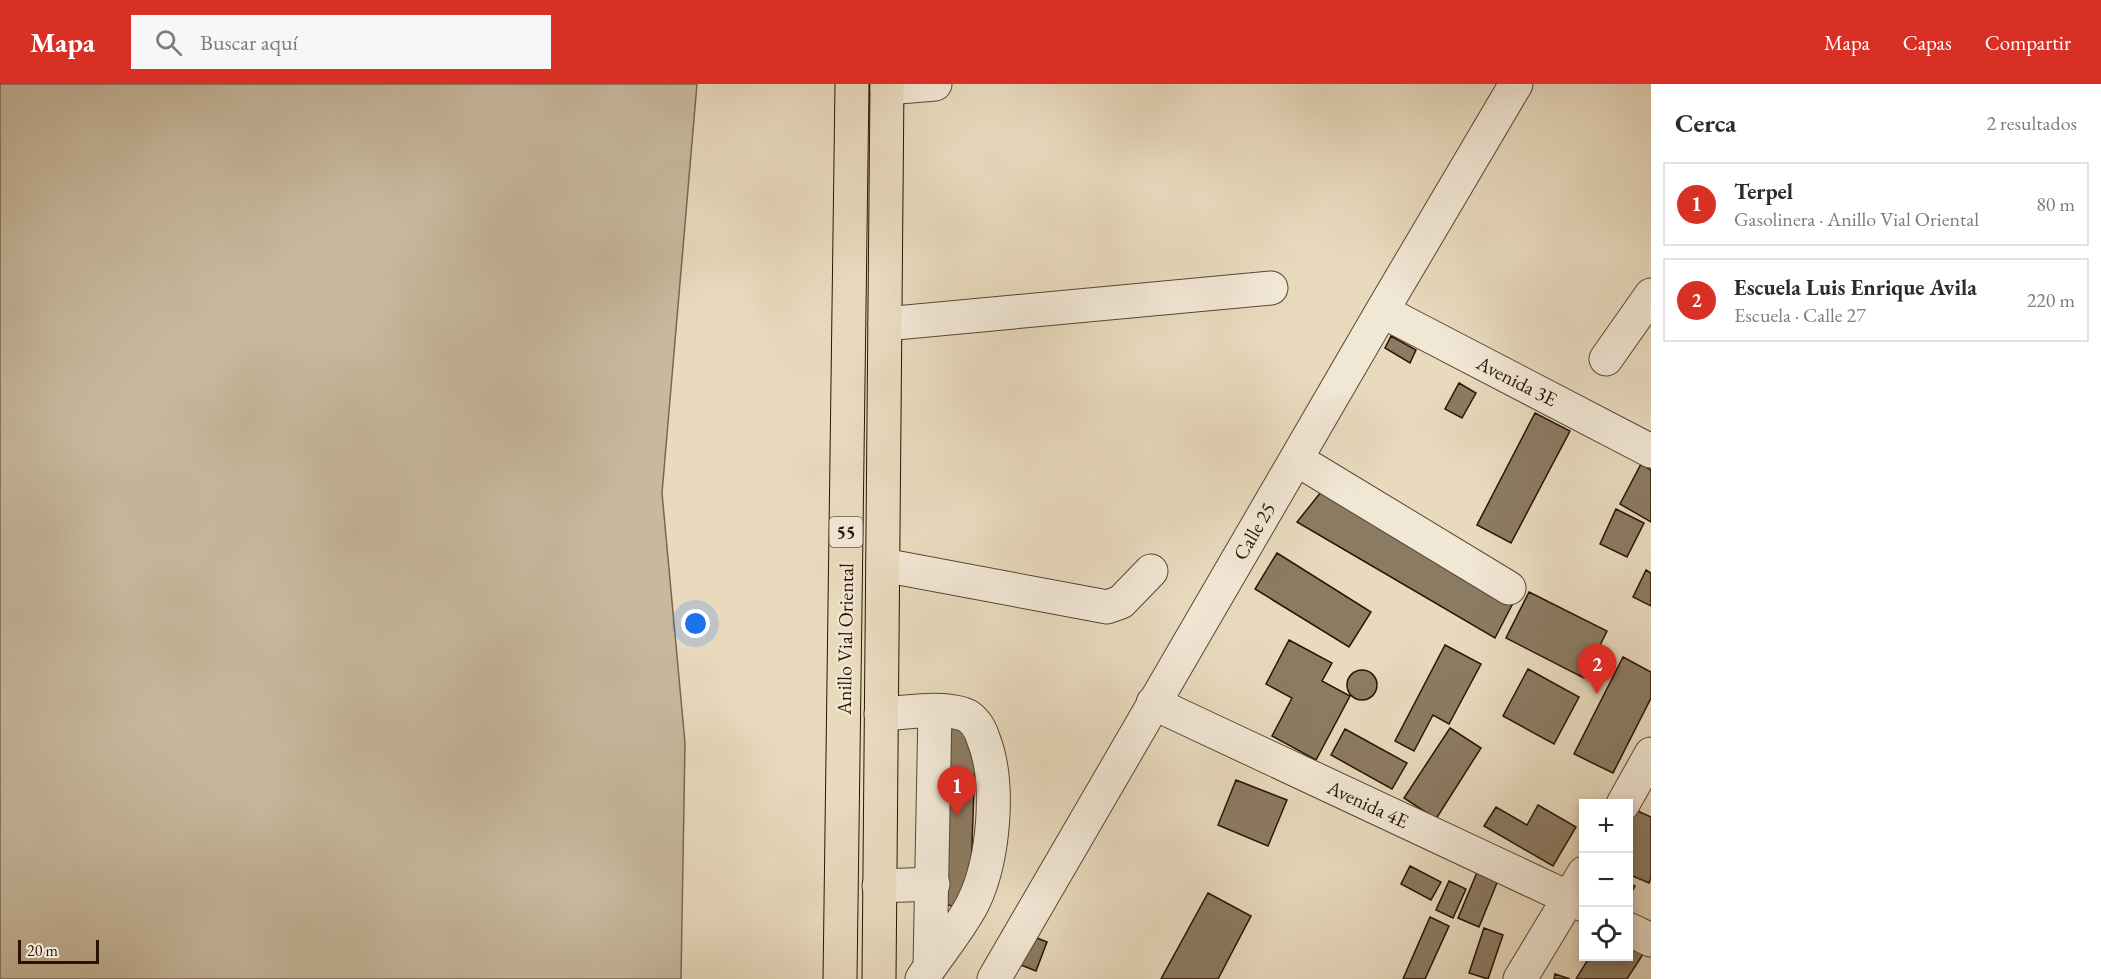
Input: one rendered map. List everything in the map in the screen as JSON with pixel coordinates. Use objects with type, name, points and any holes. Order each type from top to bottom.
[{"type":"highway","name":"Anillo Vial Oriental","points":[[840,979],[852,84]]},
{"type":"highway","name":"Anillo Vial Oriental","points":[[879,979],[887,86]]},
{"type":"street","points":[[887,86],[935,84]]},
{"type":"street","name":"Calle 25","points":[[993,979],[1516,84]]},
{"type":"street","points":[[885,324],[1271,288]]},
{"type":"street","points":[[1606,359],[1651,295]]},
{"type":"street","name":"Avenida 3E","points":[[1382,311],[1651,452]]},
{"type":"street","points":[[1296,459],[1509,588]]},
{"type":"street","points":[[883,565],[1107,607],[1120,602],[1151,571]]},
{"type":"street","name":"Avenida 4E","points":[[1153,703],[1579,892]]},
{"type":"street","points":[[926,973],[933,884],[935,711]]},
{"type":"street","points":[[881,714],[935,711],[964,714],[972,719],[987,747],[994,790],[989,846],[981,884],[963,920],[926,973]]},
{"type":"street","points":[[1626,799],[1651,754]]},
{"type":"street","points":[[879,886],[933,884]]},
{"type":"street","points":[[1520,979],[1579,892]]},
{"type":"street","points":[[1633,931],[1651,940]]},
{"type":"shaded area","points":[[0,84],[697,84],[662,493],[685,743],[681,979],[0,979]]},
{"type":"building","points":[[1391,336],[1416,350],[1410,363],[1385,348]]},
{"type":"building","points":[[1459,383],[1476,393],[1462,418],[1445,409]]},
{"type":"building","points":[[1535,413],[1570,431],[1511,543],[1477,525]]},
{"type":"building","points":[[1641,464],[1651,470],[1651,522],[1620,504]]},
{"type":"building","points":[[1321,492],[1513,603],[1495,638],[1297,522]]},
{"type":"building","points":[[1616,509],[1644,523],[1627,557],[1600,544]]},
{"type":"building","points":[[1277,553],[1371,612],[1349,647],[1255,589]]},
{"type":"building","points":[[1646,570],[1651,573],[1651,606],[1633,597]]},
{"type":"building","points":[[1529,592],[1607,631],[1584,678],[1506,638]]},
{"type":"building","points":[[1289,640],[1332,663],[1322,681],[1350,696],[1316,760],[1272,736],[1292,698],[1266,684]]},
{"type":"building","points":[[1445,645],[1481,664],[1449,724],[1433,715],[1414,751],[1395,741]]},
{"type":"building","points":[[1623,657],[1651,672],[1651,698],[1613,773],[1574,754]]},
{"type":"building","points":[[1528,669],[1579,697],[1554,744],[1503,716]]},
{"type":"building","points":[[1362,670],[1373,674],[1377,685],[1373,696],[1362,700],[1351,696],[1347,685],[1351,674]]},
{"type":"building","points":[[954,725],[976,733],[970,900],[955,907],[945,904],[943,731]]},
{"type":"building","points":[[1450,728],[1481,748],[1436,819],[1404,798]]},
{"type":"building","points":[[1345,729],[1407,763],[1392,789],[1331,755]]},
{"type":"building","points":[[1236,780],[1287,800],[1268,846],[1218,825]]},
{"type":"building","points":[[1538,805],[1576,827],[1553,866],[1484,826],[1496,807],[1527,825]]},
{"type":"building","points":[[1633,809],[1651,817],[1651,878],[1649,883],[1633,876]]},
{"type":"building","points":[[1410,866],[1441,882],[1431,900],[1401,884]]},
{"type":"building","points":[[1478,870],[1499,878],[1479,927],[1458,918]]},
{"type":"building","points":[[1449,881],[1466,889],[1453,918],[1436,910]]},
{"type":"building","points":[[1208,893],[1251,916],[1218,979],[1161,979]]},
{"type":"building","points":[[1430,917],[1449,926],[1425,979],[1403,979]]},
{"type":"building","points":[[1484,928],[1503,935],[1488,979],[1469,973]]},
{"type":"building","points":[[1032,936],[1047,942],[1036,971],[1021,965]]},
{"type":"building","points":[[1633,939],[1647,948],[1627,979],[1576,979],[1587,961],[1633,961]]},
{"type":"building","points":[[1555,974],[1570,979],[1554,979]]},
{"type":"place","name":"Escuela Luis Enrique Avila","points":[[1597,694]]},
{"type":"place","name":"Terpel","points":[[957,816]]}]
